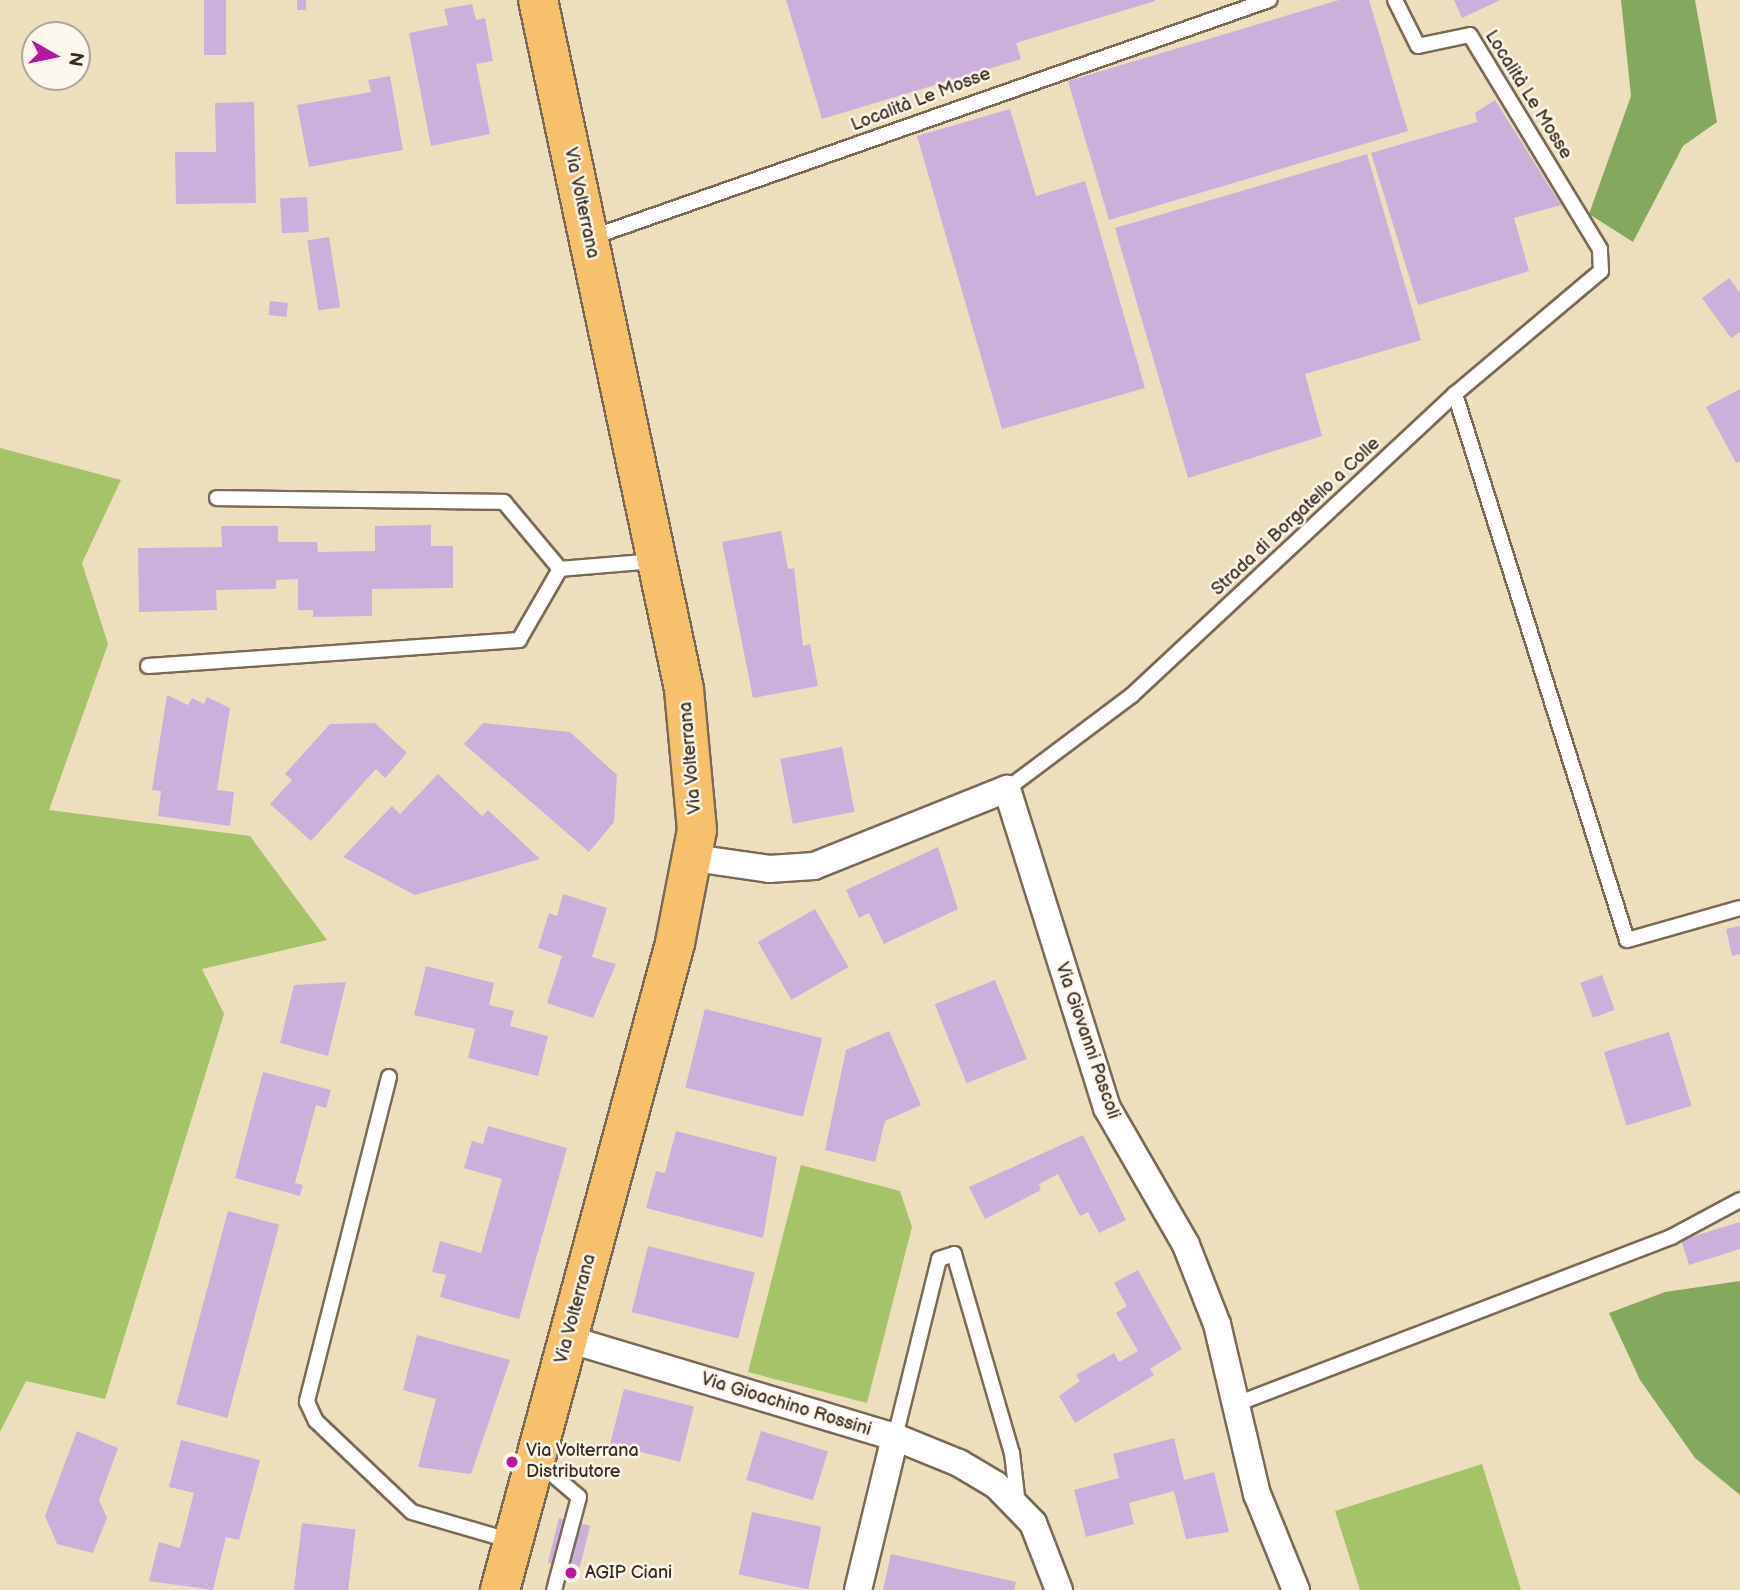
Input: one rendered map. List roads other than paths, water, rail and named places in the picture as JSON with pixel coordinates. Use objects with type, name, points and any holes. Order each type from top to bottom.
[{"type":"main road","name":"Via Volterrana","points":[[500,1590],[694,858],[694,751],[658,561],[538,0]]},
{"type":"street","points":[[694,858],[769,869],[814,866],[1007,789]]},
{"type":"street","name":"Via Giovanni Pascoli","points":[[1007,789],[1100,1088],[1186,1245],[1238,1403],[1257,1494],[1296,1590]]},
{"type":"street","name":"Via Gioachino Rossini","points":[[568,1339],[895,1437],[858,1590]]},
{"type":"street","points":[[895,1437],[971,1470],[1018,1505],[1049,1557],[1059,1590]]},
{"type":"lane","name":"Località Le Mosse","points":[[589,239],[1269,0]]},
{"type":"lane","name":"Località Le Mosse","points":[[1395,0],[1418,46],[1470,35],[1595,239],[1604,265]]},
{"type":"lane","name":"Strada di Borgatello a Colle","points":[[1007,789],[1132,695],[1455,394],[1583,292],[1604,265]]},
{"type":"lane","points":[[1455,394],[1628,940],[1740,908]]},
{"type":"lane","points":[[217,498],[504,502],[561,569]]},
{"type":"lane","points":[[561,569],[658,561]]},
{"type":"lane","points":[[148,666],[519,640],[561,569]]},
{"type":"lane","points":[[389,1077],[307,1402],[316,1420],[412,1512],[514,1541]]},
{"type":"lane","points":[[1238,1403],[1671,1237],[1740,1200]]},
{"type":"lane","points":[[895,1437],[939,1259],[954,1254],[1012,1453],[1018,1505]]},
{"type":"lane","points":[[536,1461],[579,1497],[554,1590]]},
{"type":"place","name":"Via Volterrana Distributore","points":[[512,1462]]},
{"type":"place","name":"AGIP Ciani","points":[[571,1573]]}]
